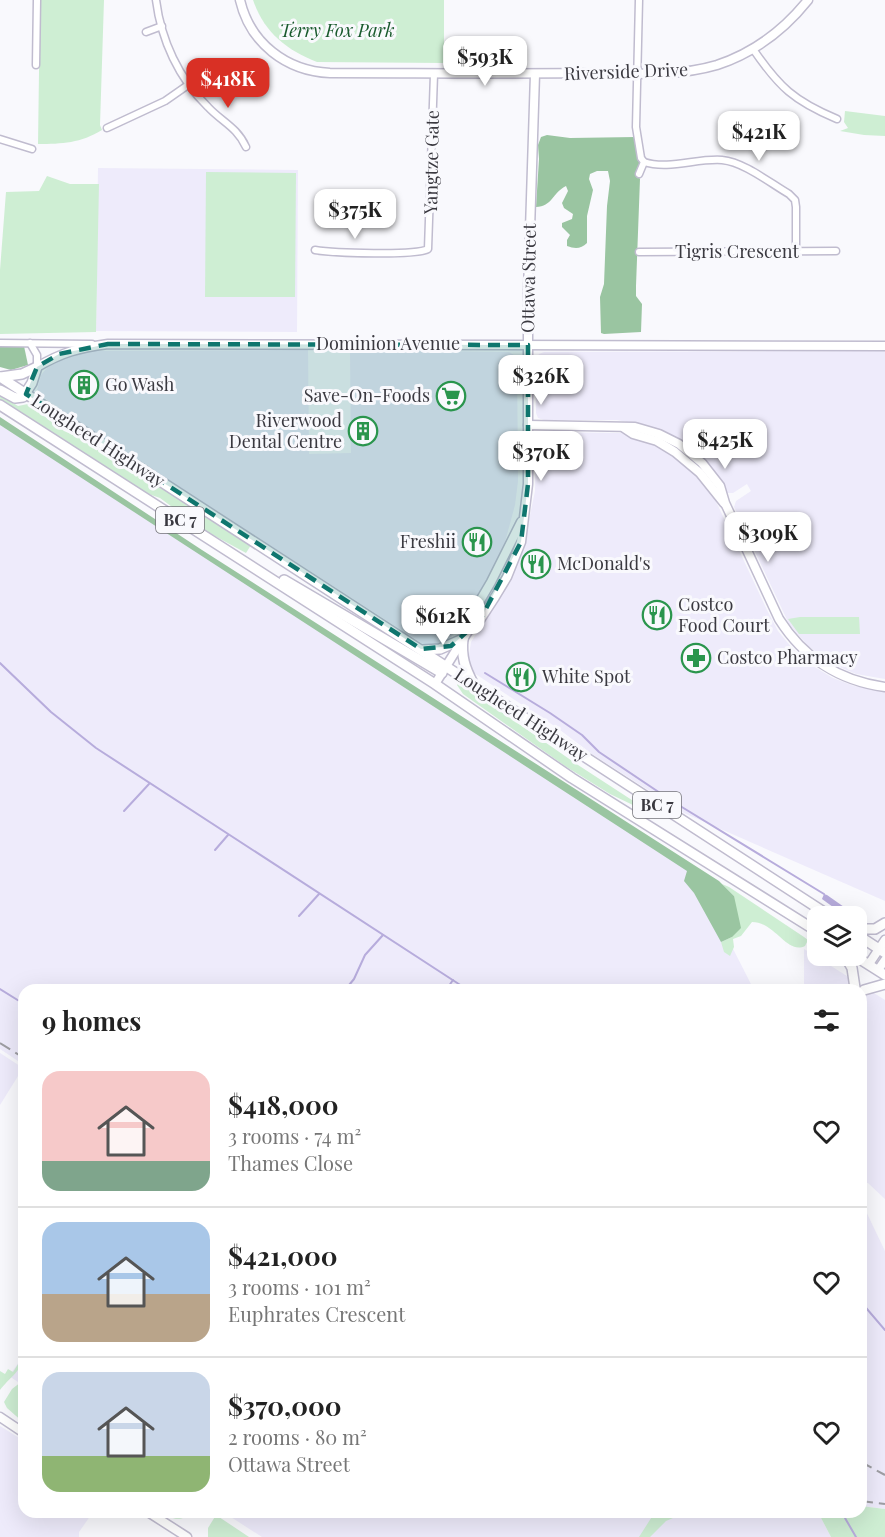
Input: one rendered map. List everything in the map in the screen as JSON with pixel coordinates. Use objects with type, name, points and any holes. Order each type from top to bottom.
[{"type":"main road","points":[[0,377],[22,374],[37,367]]},
{"type":"main road","points":[[0,390],[15,398],[20,398],[26,394],[33,383],[37,367]]},
{"type":"main road","name":"Lougheed Highway","points":[[0,377],[421,649],[444,669],[475,685],[815,906]]},
{"type":"main road","name":"Lougheed Highway","points":[[0,405],[435,684],[572,778],[807,925]]},
{"type":"main road","points":[[252,566],[291,584],[444,669]]},
{"type":"main road","points":[[421,649],[437,650],[463,639]]},
{"type":"main road","points":[[463,639],[461,653],[468,674],[475,685]]},
{"type":"main road","points":[[867,929],[875,929],[885,922]]},
{"type":"main road","points":[[867,941],[882,951]]},
{"type":"main road","points":[[851,966],[857,984]]},
{"type":"main road","points":[[867,987],[885,984]]},
{"type":"street","points":[[36,65],[37,0]]},
{"type":"street","points":[[156,0],[168,49],[188,85],[208,108],[241,135],[246,147]]},
{"type":"street","name":"Riverside Drive","points":[[240,0],[248,23],[258,39],[280,59],[297,67],[330,73],[434,74],[637,73],[693,70],[729,60],[753,49],[784,27],[808,0]]},
{"type":"street","points":[[639,0],[636,127],[641,146],[641,158],[644,162]]},
{"type":"street","points":[[146,32],[162,26]]},
{"type":"street","points":[[753,49],[770,74],[789,93],[818,111],[837,119]]},
{"type":"street","name":"Yangtze Gate","points":[[315,250],[416,252],[427,250],[430,240],[434,74]]},
{"type":"street","name":"Ottawa Street","points":[[435,684],[470,628],[471,616],[491,582],[522,519],[528,484],[528,292],[535,74]]},
{"type":"street","points":[[107,128],[165,101],[188,85]]},
{"type":"street","points":[[0,139],[32,149]]},
{"type":"street","points":[[644,162],[679,164],[725,160],[760,177],[795,200],[796,251]]},
{"type":"street","points":[[639,174],[644,162]]},
{"type":"street","name":"Tigris Crescent","points":[[639,252],[836,251]]},
{"type":"street","name":"Dominion Avenue","points":[[0,343],[885,346]]},
{"type":"street","points":[[30,343],[38,355],[37,367]]},
{"type":"street","name":"Dominion Avenue","points":[[37,367],[59,354],[81,347],[108,344]]},
{"type":"street","points":[[528,425],[635,427],[659,434],[679,444],[724,503],[779,619],[789,635],[810,657],[837,673],[885,687]]},
{"type":"street","points":[[622,427],[633,434],[666,442],[710,472],[723,492],[724,503]]},
{"type":"street","points":[[877,970],[885,940]]},
{"type":"street","points":[[877,970],[885,960]]},
{"type":"street","points":[[0,1417],[18,1429]]},
{"type":"street","points":[[157,1518],[186,1537]]},
{"type":"highlighted area","points":[[108,344],[528,345],[528,484],[521,542],[480,620],[451,646],[421,649],[26,394],[37,367],[59,354]]},
{"type":"shaded area","points":[[98,168],[298,170],[297,332],[96,331]]},
{"type":"shaded area","points":[[308,350],[309,454],[351,453],[350,350],[509,352],[517,357],[518,481],[515,505],[505,542],[493,570],[452,636],[441,645],[423,644],[76,420],[39,394],[37,390],[41,375],[47,368],[67,356],[91,351]]},
{"type":"shaded area","points":[[885,351],[885,679],[856,674],[835,665],[808,646],[789,624],[734,507],[736,501],[751,491],[747,484],[733,493],[727,493],[710,469],[646,426],[617,420],[544,420],[538,418],[536,413],[536,360],[539,354],[544,352]]},
{"type":"shaded area","points":[[0,423],[695,874],[751,984],[18,984],[18,1061],[0,1049]]},
{"type":"shaded area","points":[[543,432],[622,433],[663,447],[696,472],[713,495],[767,610],[778,631],[793,649],[808,663],[833,678],[854,686],[885,691],[885,901],[684,813],[592,754],[556,727],[471,671],[468,660],[471,642],[496,602],[525,539],[535,491],[536,438]]},
{"type":"shaded area","points":[[824,894],[827,895],[842,906],[832,906],[822,899]]},
{"type":"shaded area","points":[[804,949],[807,951],[807,966],[831,966],[860,984],[804,984]]},
{"type":"shaded area","points":[[867,989],[885,1000],[885,1199],[867,1183]]},
{"type":"shaded area","points":[[0,1053],[18,1065],[18,1076],[0,1105]]},
{"type":"shaded area","points":[[867,1214],[885,1251],[885,1509],[867,1507]]},
{"type":"shaded area","points":[[18,1363],[18,1382],[9,1376]]},
{"type":"shaded area","points":[[0,1426],[18,1437],[18,1518],[89,1518],[79,1532],[79,1537],[0,1537]]},
{"type":"shaded area","points":[[232,1518],[821,1518],[831,1537],[262,1537]]},
{"type":"green space","points":[[40,0],[104,0],[100,125],[102,130],[79,140],[38,144]]},
{"type":"green space","name":"Terry Fox Park","points":[[253,0],[444,0],[444,63],[317,62],[295,52],[270,31],[263,22]]},
{"type":"green space","points":[[845,111],[885,116],[885,136],[840,131],[848,128],[844,122]]},
{"type":"green space","points":[[547,135],[570,138],[636,137],[640,163],[636,171],[640,179],[636,296],[642,304],[641,332],[601,333],[600,297],[604,284],[610,181],[608,171],[597,171],[590,174],[589,179],[593,190],[587,216],[587,243],[580,247],[567,246],[570,235],[562,227],[562,223],[572,219],[573,214],[564,208],[562,203],[568,191],[566,186],[546,205],[536,207],[538,145],[541,137]]},
{"type":"green space","points":[[206,172],[296,173],[295,297],[205,297]]},
{"type":"green space","points":[[47,176],[70,184],[99,184],[96,332],[0,334],[0,270],[6,192],[39,191]]},
{"type":"green space","points":[[0,346],[24,346],[28,365],[11,370],[0,367]]},
{"type":"green space","points":[[0,395],[18,406],[28,404],[64,431],[96,445],[251,545],[246,553],[202,529],[160,498],[143,492],[0,400]]},
{"type":"green space","points":[[0,417],[202,550],[719,881],[734,896],[741,928],[732,937],[721,942],[694,893],[684,881],[687,871],[0,425]]},
{"type":"green space","points":[[859,617],[860,634],[799,634],[788,619]]},
{"type":"green space","points":[[458,682],[638,804],[635,806],[610,794],[565,766],[463,694],[457,685]]},
{"type":"green space","points":[[722,884],[804,937],[807,939],[805,946],[798,948],[792,946],[767,927],[752,922],[741,936],[733,939],[734,947],[730,956],[724,952],[721,942],[732,937],[734,896]]},
{"type":"green space","points":[[18,1364],[18,1370],[0,1390],[0,1371],[5,1374],[8,1369],[13,1372]]},
{"type":"green space","points":[[18,1384],[18,1418],[4,1402],[12,1389]]},
{"type":"green space","points":[[867,1507],[885,1509],[885,1537],[831,1537],[821,1518],[867,1518]]},
{"type":"green space","points":[[214,1518],[220,1518],[249,1537],[208,1537],[208,1528]]},
{"type":"green space","points":[[651,1518],[673,1518],[666,1521],[650,1537],[639,1537]]},
{"type":"waterway","points":[[0,663],[51,712],[96,748],[459,984]]},
{"type":"waterway","points":[[485,673],[550,713],[582,735],[599,752],[672,801],[824,894]]},
{"type":"waterway","points":[[124,811],[149,784]]},
{"type":"waterway","points":[[215,850],[228,835]]},
{"type":"waterway","points":[[299,916],[319,894]]},
{"type":"waterway","points":[[350,984],[365,955],[383,935]]},
{"type":"waterway","points":[[450,984],[453,980]]},
{"type":"waterway","points":[[0,989],[18,1000]]},
{"type":"waterway","points":[[867,1309],[885,1330]]},
{"type":"waterway","points":[[845,1518],[856,1537]]},
{"type":"railway","points":[[0,1043],[18,1054]]},
{"type":"railway","points":[[867,1465],[885,1475]]},
{"type":"railway","points":[[867,1502],[885,1504]]},
{"type":"place","name":"Go Wash","points":[[84,385]]},
{"type":"place","name":"Save-On-Foods","points":[[451,396]]},
{"type":"place","name":"Riverwood Dental Centre","points":[[363,431]]},
{"type":"place","name":"Freshii","points":[[477,542]]},
{"type":"place","name":"McDonald's","points":[[536,564]]},
{"type":"place","name":"Costco Food Court","points":[[657,615]]},
{"type":"place","name":"Costco Pharmacy","points":[[696,658]]},
{"type":"place","name":"White Spot","points":[[521,677]]}]
